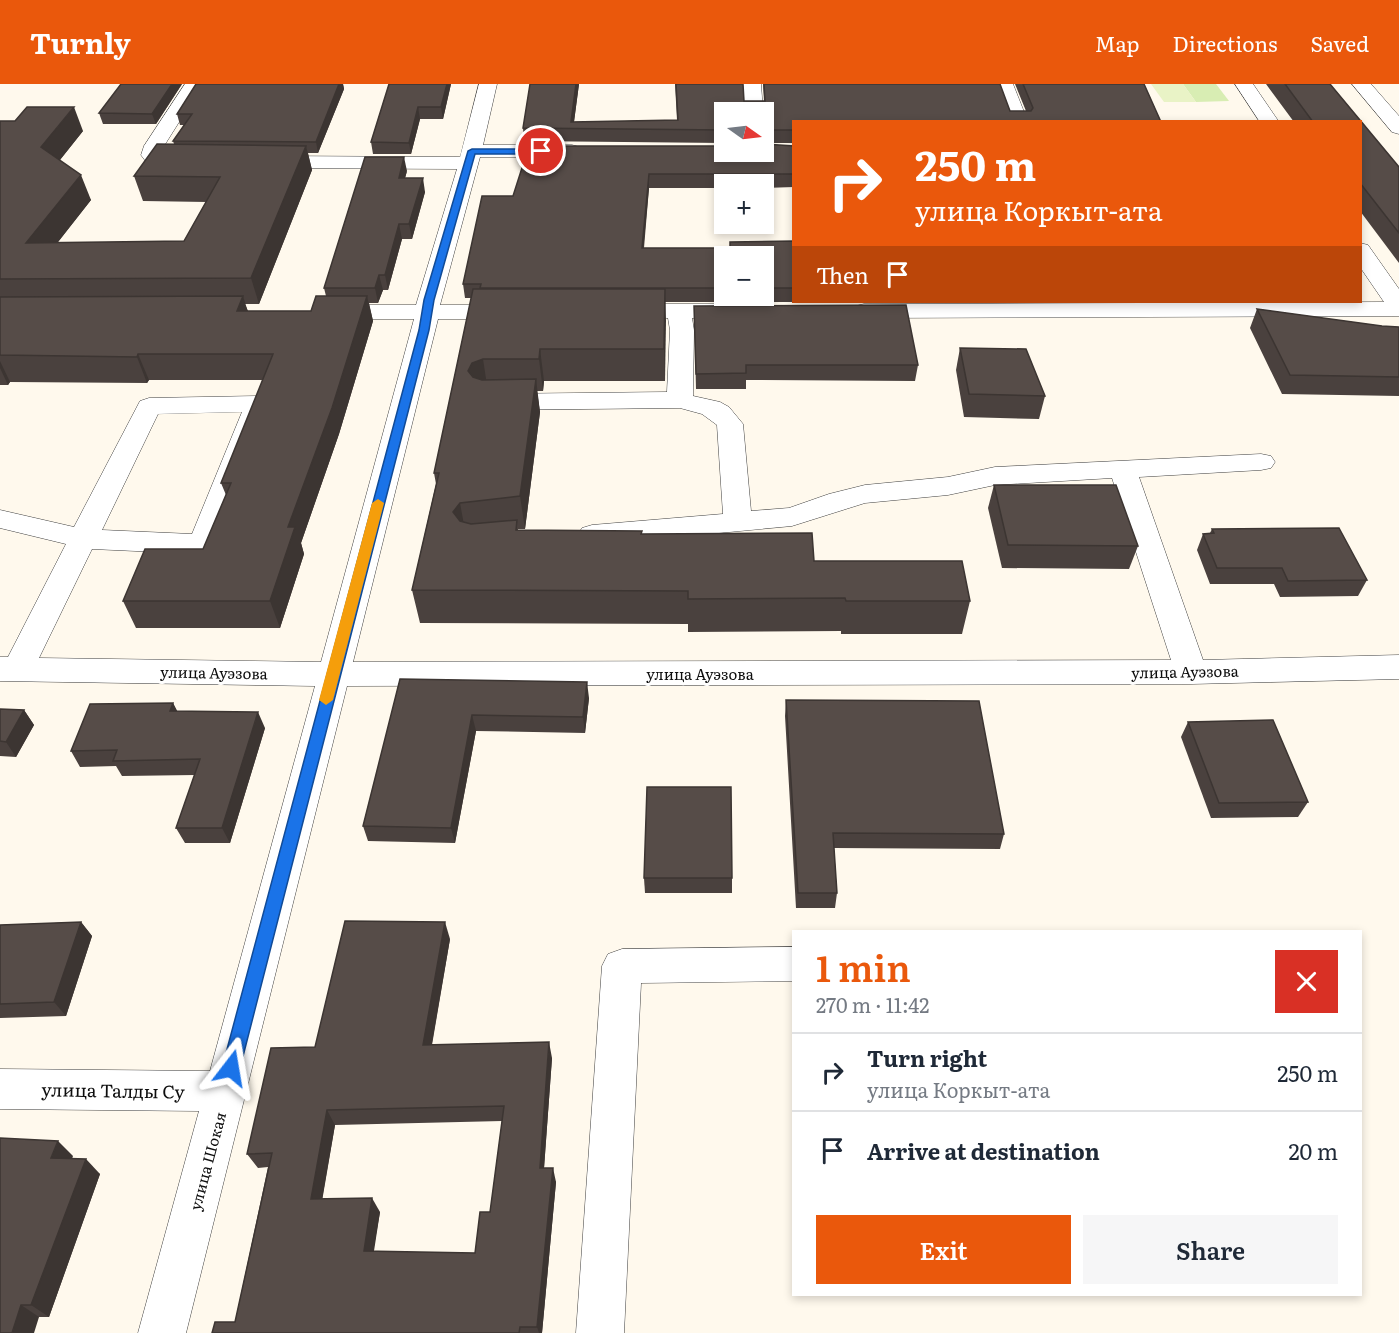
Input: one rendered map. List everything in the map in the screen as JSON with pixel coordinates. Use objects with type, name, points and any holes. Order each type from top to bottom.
[{"type":"street","points":[[194,84],[154,146],[152,155],[154,159],[169,161],[214,162]]},
{"type":"street","name":"улица Шокая","points":[[162,1333],[332,674],[488,84]]},
{"type":"street","points":[[752,84],[753,102]]},
{"type":"street","points":[[1004,84],[1018,120]]},
{"type":"street","points":[[1244,84],[1269,120]]},
{"type":"street","points":[[1361,84],[1399,128]]},
{"type":"street","points":[[248,162],[470,157],[587,151]]},
{"type":"street","points":[[1362,253],[1399,307]]},
{"type":"street","points":[[847,311],[1075,312],[1399,307]]},
{"type":"street","points":[[599,311],[763,311]]},
{"type":"street","points":[[679,311],[682,330],[680,400]]},
{"type":"street","points":[[300,312],[530,312]]},
{"type":"street","points":[[488,402],[680,400],[711,408],[720,413],[730,424],[738,521]]},
{"type":"street","points":[[0,519],[83,539],[202,544],[258,404],[149,406],[83,539],[9,669]]},
{"type":"street","points":[[568,537],[792,517],[839,500],[865,494],[948,486],[995,476],[1262,462]]},
{"type":"street","points":[[1122,468],[1191,672]]},
{"type":"street","name":"улица Ауэзова","points":[[9,669],[332,674],[1191,672],[1399,667]]},
{"type":"street","points":[[600,1333],[622,966],[792,964]]},
{"type":"street","name":"улица Талды Су","points":[[0,1089],[225,1092]]},
{"type":"green space","points":[[1151,84],[1183,84],[1196,102],[1164,102]]},
{"type":"green space","points":[[1183,84],[1216,84],[1229,101],[1196,102]]},
{"type":"building","points":[[121,84],[172,84],[152,114],[99,113]]},
{"type":"building","points":[[196,84],[339,84],[316,142],[173,141],[192,114],[177,114]]},
{"type":"building","points":[[389,84],[447,84],[441,107],[418,107],[409,143],[371,142]]},
{"type":"building","points":[[530,84],[576,84],[571,122],[678,120],[676,84],[743,84],[744,101],[765,101],[764,84],[1000,84],[1010,111],[1031,111],[1033,108],[1023,84],[1144,84],[1160,120],[792,120],[792,130],[774,130],[774,102],[714,102],[714,130],[523,128]]},
{"type":"building","points":[[1285,84],[1330,84],[1360,120],[1312,120]]},
{"type":"building","points":[[27,107],[74,107],[41,147],[81,175],[26,243],[184,241],[220,177],[134,176],[157,144],[306,146],[251,278],[0,279],[0,121],[15,121]]},
{"type":"building","points":[[1362,122],[1399,167],[1399,233],[1362,186]]},
{"type":"building","points":[[774,145],[792,146],[792,174],[649,174],[642,248],[714,248],[714,288],[480,288],[481,284],[463,284],[482,196],[513,196],[529,146],[714,146],[714,162],[774,162]]},
{"type":"building","points":[[365,157],[404,157],[399,178],[423,178],[409,224],[399,224],[385,275],[379,275],[375,288],[324,288]]},
{"type":"building","points":[[792,241],[792,288],[774,288],[774,246],[730,246],[730,242]]},
{"type":"building","points":[[473,289],[665,289],[664,349],[540,349],[539,359],[483,359],[472,363],[468,371],[473,377],[482,380],[536,379],[520,496],[460,503],[453,512],[460,521],[471,524],[517,520],[516,530],[642,531],[641,534],[812,533],[814,561],[962,561],[970,601],[846,601],[845,598],[688,599],[688,591],[412,590],[439,473],[434,473]]},
{"type":"building","points":[[243,296],[237,311],[311,311],[316,296],[367,296],[332,408],[288,527],[295,527],[270,601],[123,601],[145,549],[203,549],[231,483],[221,483],[273,354],[138,354],[137,357],[0,355],[0,297]]},
{"type":"building","points":[[906,305],[918,365],[746,365],[746,373],[696,374],[694,306]]},
{"type":"building","points":[[1257,309],[1399,327],[1399,377],[1290,375]]},
{"type":"building","points":[[960,348],[1026,349],[1045,396],[969,394]]},
{"type":"building","points":[[994,485],[1116,485],[1138,546],[1008,545]]},
{"type":"building","points":[[1339,528],[1367,580],[1288,581],[1282,568],[1217,568],[1203,534],[1214,533],[1212,529]]},
{"type":"building","points":[[400,679],[587,682],[583,717],[472,715],[451,828],[363,826]]},
{"type":"building","points":[[786,700],[979,701],[1004,834],[833,833],[837,893],[798,893]]},
{"type":"building","points":[[173,703],[170,711],[258,712],[222,828],[176,828],[200,759],[113,761],[117,750],[71,751],[90,704]]},
{"type":"building","points":[[0,709],[24,710],[6,742],[0,741]]},
{"type":"building","points":[[1273,720],[1308,802],[1219,803],[1188,722]]},
{"type":"building","points":[[647,787],[731,787],[732,878],[644,878]]},
{"type":"building","points":[[345,921],[445,922],[423,1045],[549,1042],[540,1168],[553,1168],[537,1327],[520,1327],[519,1333],[212,1333],[215,1322],[235,1322],[272,1153],[247,1154],[271,1048],[315,1047]],"holes":[[[504,1106],[490,1212],[480,1212],[475,1253],[364,1251],[372,1198],[311,1199],[327,1110]]]},
{"type":"building","points":[[81,922],[54,1002],[0,1004],[0,925]]},
{"type":"building","points":[[0,1138],[58,1141],[51,1158],[86,1159],[31,1305],[21,1305],[12,1333],[0,1333]]},
{"type":"slow traffic","points":[[326,700],[378,503]]},
{"type":"route","points":[[231,1068],[332,674],[424,330],[429,300],[472,151],[541,151]]}]
